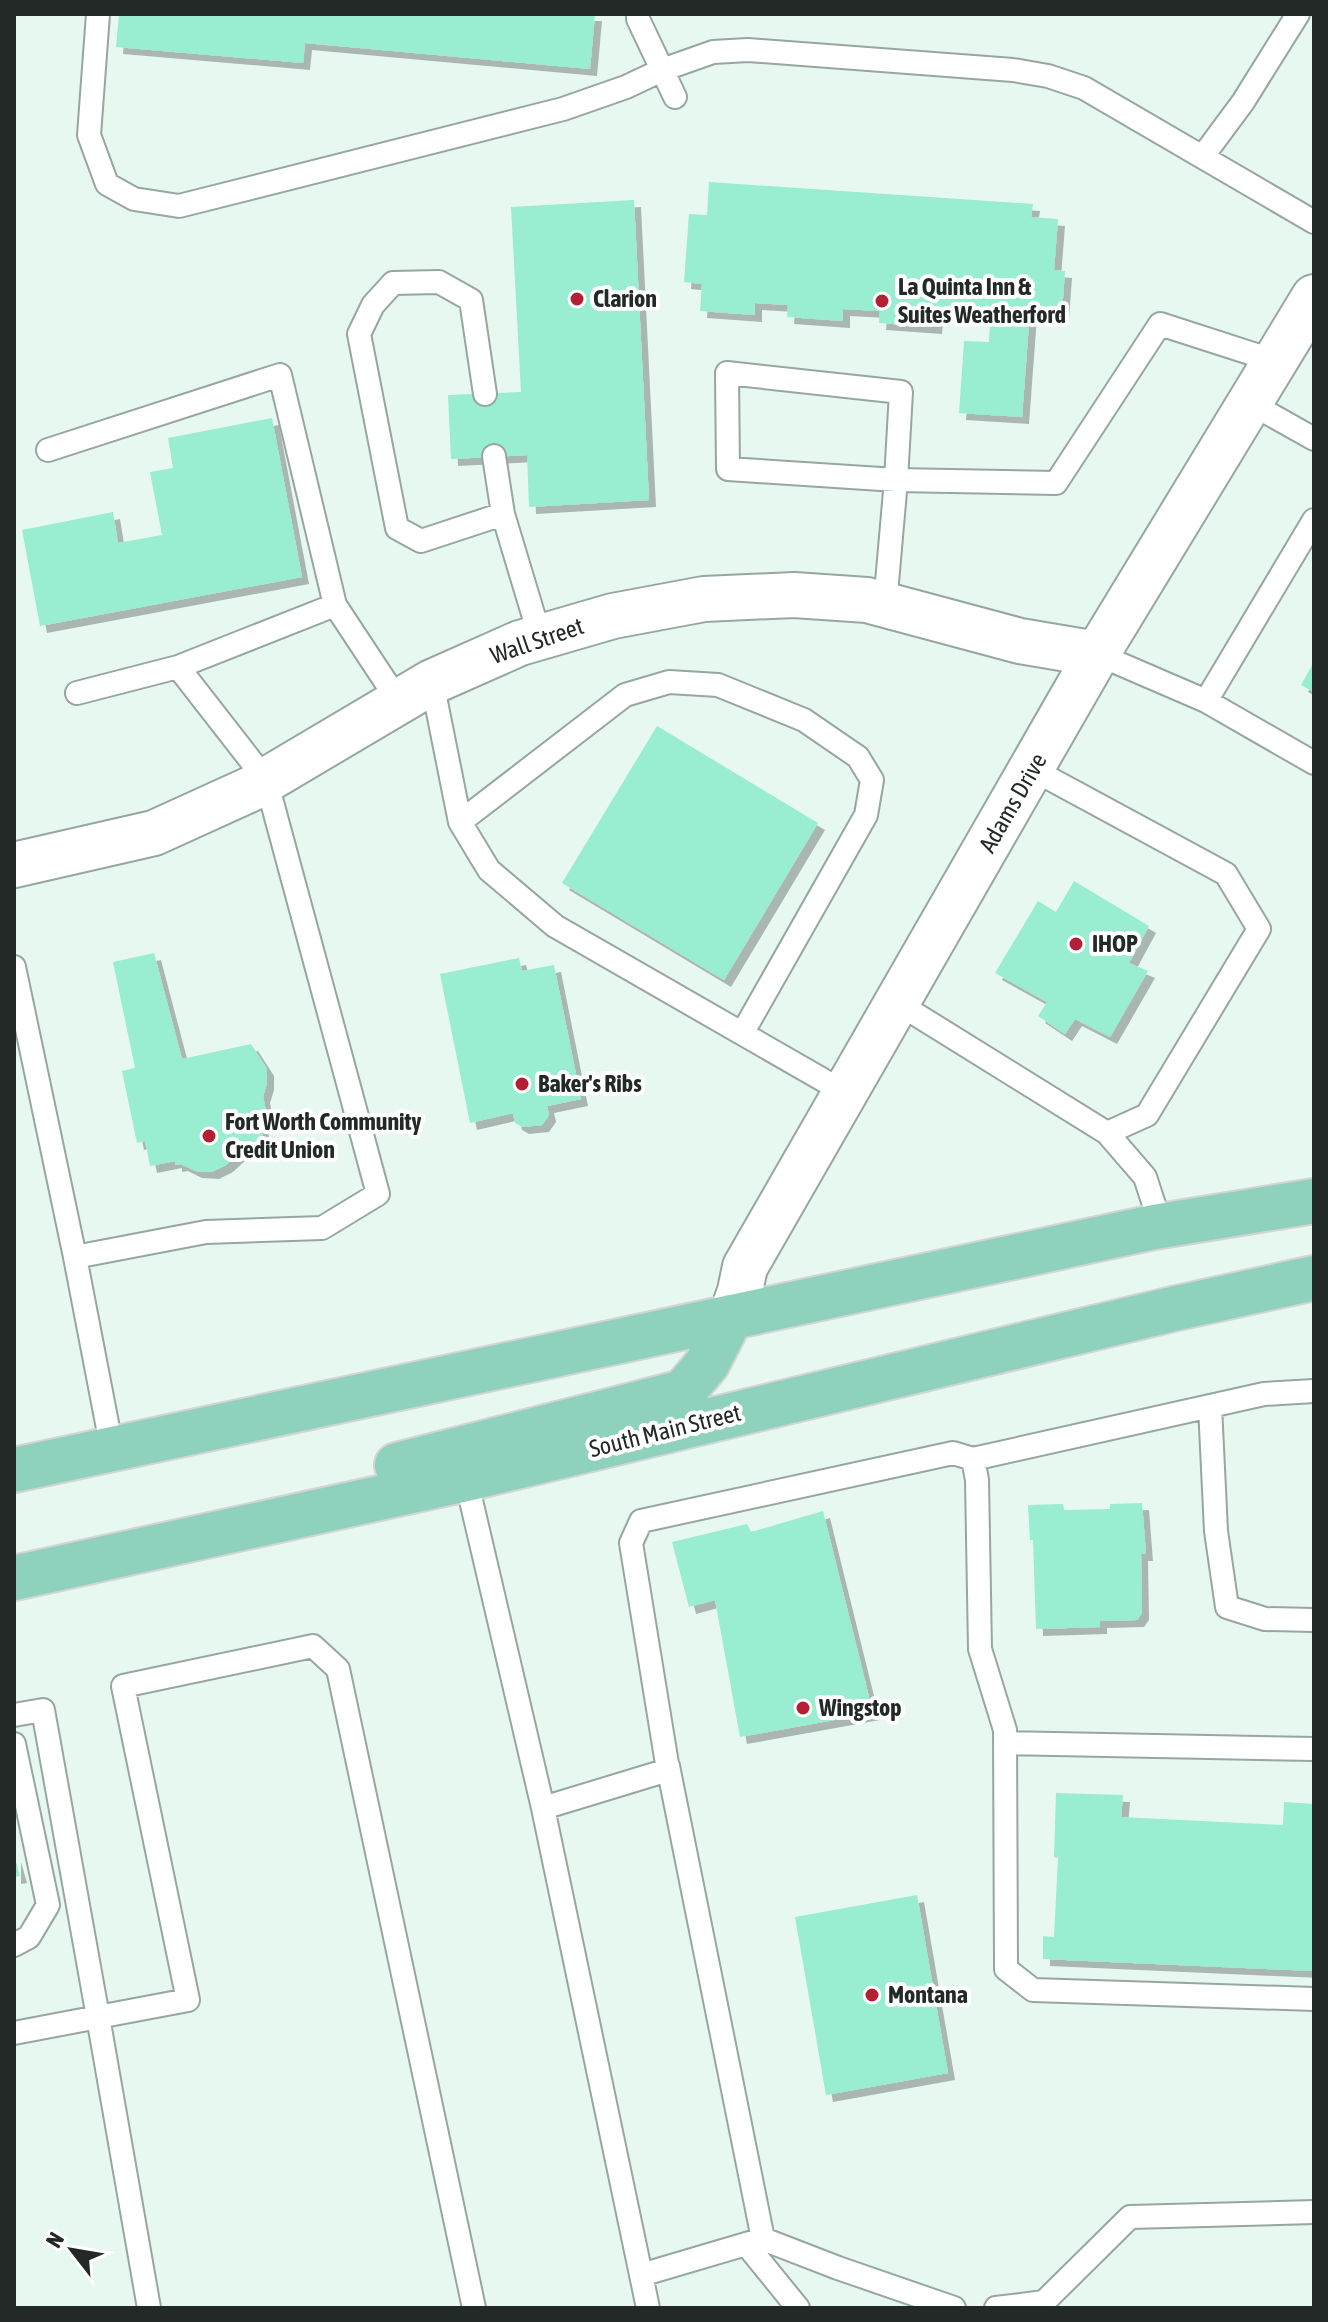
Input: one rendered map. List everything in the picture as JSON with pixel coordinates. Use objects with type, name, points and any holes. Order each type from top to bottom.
[{"type":"main road","points":[[14,1470],[1161,1226],[1314,1201]]},
{"type":"main road","name":"South Main Street","points":[[14,1578],[466,1479],[1177,1308],[1314,1278]]},
{"type":"main road","points":[[141,1552],[357,1475],[683,1392],[707,1364],[731,1317]]},
{"type":"street","name":"Adams Drive","points":[[731,1317],[750,1258],[844,1092],[1097,654],[1314,297]]},
{"type":"street","name":"Wall Street","points":[[14,865],[154,833],[266,780],[416,692],[520,643],[613,616],[704,599],[794,595],[867,600],[1020,641],[1097,654]]},
{"type":"lane","points":[[98,14],[89,135],[107,184],[134,199],[179,206],[563,109],[713,52],[748,50],[1013,70],[1048,76],[1084,88],[1314,222]]},
{"type":"lane","points":[[638,14],[675,97]]},
{"type":"lane","points":[[1203,156],[1243,102],[1298,14]]},
{"type":"lane","points":[[485,394],[471,300],[439,282],[393,283],[373,305],[359,334],[397,528],[421,541],[503,514]]},
{"type":"lane","points":[[885,605],[896,480],[901,392],[727,373],[728,469],[896,480],[1056,483],[1160,324],[1275,361]]},
{"type":"lane","points":[[48,450],[280,375],[335,605],[416,692],[460,822],[489,870],[555,926],[844,1092]]},
{"type":"lane","points":[[1250,403],[1314,439]]},
{"type":"lane","points":[[494,456],[503,514],[540,637]]},
{"type":"lane","points":[[1206,701],[1314,520]]},
{"type":"lane","points":[[77,693],[178,667],[335,605]]},
{"type":"lane","points":[[1097,654],[1206,701],[1314,763]]},
{"type":"lane","points":[[75,1257],[206,1232],[322,1228],[378,1194],[266,780],[178,667]]},
{"type":"lane","points":[[460,822],[625,695],[669,682],[718,685],[804,720],[858,757],[872,780],[866,815],[743,1032]]},
{"type":"lane","points":[[1032,769],[1226,874],[1259,929],[1147,1115],[1107,1133]]},
{"type":"lane","points":[[14,967],[112,1449]]},
{"type":"lane","points":[[896,1002],[1107,1133],[1145,1177],[1161,1226]]},
{"type":"lane","points":[[798,2308],[754,2242],[631,1543],[641,1521],[953,1453],[973,1459],[1264,1394],[1314,1391]]},
{"type":"lane","points":[[1210,1406],[1216,1531],[1227,1607],[1265,1619],[1314,1620]]},
{"type":"lane","points":[[973,1459],[977,1480],[980,1649],[1005,1730],[1006,1969],[1033,1990],[1314,1999]]},
{"type":"lane","points":[[466,1479],[543,1808],[648,2308]]},
{"type":"lane","points":[[14,2033],[188,2000],[123,1686],[313,1646],[338,1669],[474,2308]]},
{"type":"lane","points":[[14,1715],[43,1710],[149,2308]]},
{"type":"lane","points":[[1005,1743],[1314,1749]]},
{"type":"lane","points":[[14,1744],[48,1905],[29,1937],[14,1945]]},
{"type":"lane","points":[[543,1808],[668,1770],[668,1766]]},
{"type":"lane","points":[[996,2308],[1044,2302],[1130,2217],[1314,2212]]},
{"type":"lane","points":[[641,2275],[754,2242],[954,2308]]},
{"type":"building","points":[[119,14],[595,14],[590,69],[305,43],[303,63],[116,47]]},
{"type":"building","name":"La Quinta Inn & Suites Weatherford","points":[[709,182],[1033,204],[1031,217],[1058,219],[1054,270],[1065,271],[1062,312],[1030,310],[1022,417],[959,413],[964,341],[989,342],[990,319],[936,315],[935,327],[879,323],[880,311],[843,309],[843,321],[787,317],[788,305],[755,303],[755,315],[700,311],[702,284],[684,282],[689,214],[707,215]]},
{"type":"building","name":"Clarion","points":[[634,200],[649,500],[529,507],[527,455],[451,459],[448,395],[521,392],[511,207]]},
{"type":"building","points":[[272,418],[302,577],[40,626],[22,530],[113,512],[118,543],[162,535],[150,472],[173,468],[168,438]]},
{"type":"building","points":[[1314,662],[1314,692],[1301,685]]},
{"type":"building","points":[[657,726],[818,823],[724,980],[562,883]]},
{"type":"building","name":"IHOP","points":[[1074,881],[1149,926],[1129,963],[1148,971],[1110,1037],[1075,1019],[1065,1034],[1038,1016],[1047,1002],[995,973],[1038,901],[1056,912]]},
{"type":"building","points":[[154,953],[182,1059],[251,1044],[267,1069],[263,1096],[267,1117],[260,1118],[264,1142],[239,1146],[240,1152],[226,1165],[212,1172],[195,1171],[181,1164],[175,1165],[175,1161],[150,1166],[145,1141],[137,1143],[122,1071],[135,1068],[113,962]]},
{"type":"building","points":[[519,958],[522,971],[554,965],[581,1099],[547,1106],[549,1115],[542,1125],[522,1127],[515,1123],[513,1113],[470,1123],[440,974]]},
{"type":"building","points":[[1142,1503],[1146,1554],[1141,1554],[1142,1613],[1137,1620],[1100,1621],[1100,1627],[1036,1629],[1033,1540],[1030,1540],[1028,1505],[1063,1504],[1064,1510],[1110,1509],[1110,1504]]},
{"type":"building","points":[[823,1511],[873,1713],[740,1737],[715,1600],[689,1607],[672,1542],[747,1524],[751,1532]]},
{"type":"building","points":[[1056,1793],[1123,1795],[1121,1817],[1283,1825],[1284,1802],[1314,1804],[1314,1971],[1043,1959],[1043,1936],[1054,1937],[1058,1858],[1054,1857]]},
{"type":"building","points":[[14,1855],[20,1876],[14,1877]]},
{"type":"building","name":"Montana","points":[[917,1895],[948,2073],[826,2095],[795,1917]]},
{"type":"place","name":"Clarion","points":[[577,299]]},
{"type":"place","name":"La Quinta Inn & Suites Weatherford","points":[[882,301]]},
{"type":"place","name":"IHOP","points":[[1076,944]]},
{"type":"place","name":"Baker's Ribs","points":[[522,1084]]},
{"type":"place","name":"Fort Worth Community Credit Union","points":[[209,1136]]},
{"type":"place","name":"Wingstop","points":[[803,1708]]},
{"type":"place","name":"Montana","points":[[872,1995]]}]
